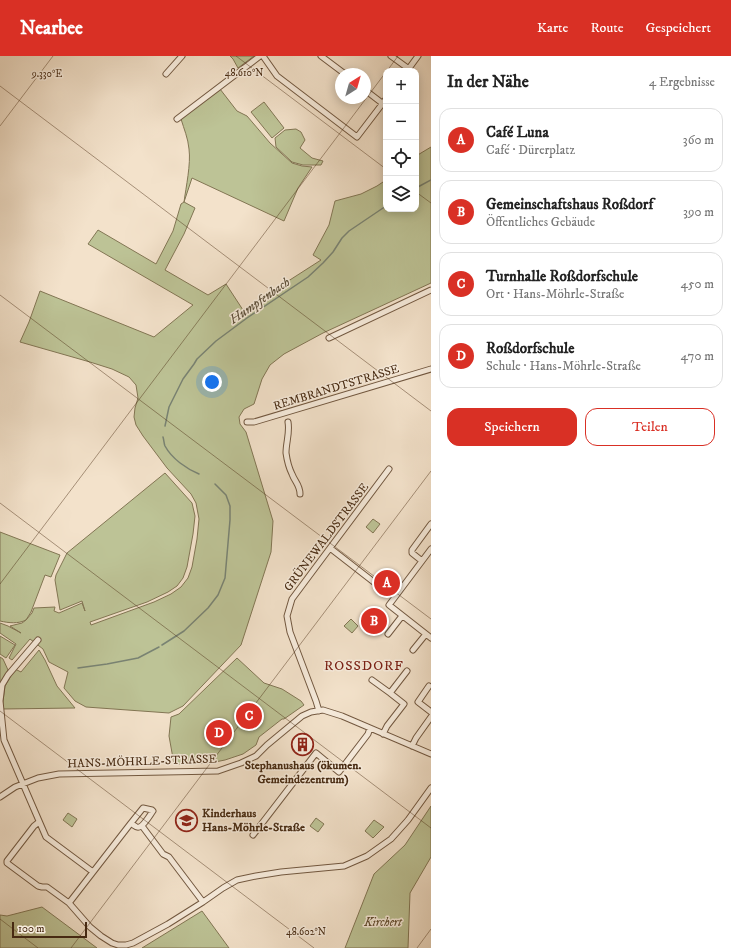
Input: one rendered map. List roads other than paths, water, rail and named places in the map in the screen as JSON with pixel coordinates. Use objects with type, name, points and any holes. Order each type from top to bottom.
[{"type":"street","points":[[166,74],[182,56]]},
{"type":"street","points":[[177,119],[262,56],[277,76],[357,137],[382,103],[371,95]]},
{"type":"street","points":[[322,56],[337,68]]},
{"type":"street","points":[[392,56],[406,68]]},
{"type":"street","points":[[409,68],[418,56]]},
{"type":"street","points":[[329,338],[431,290]]},
{"type":"street","name":"REMBRANDTSTRASSE","points":[[247,422],[254,422],[431,369]]},
{"type":"street","points":[[288,422],[289,430],[286,453],[292,475],[300,488],[300,494]]},
{"type":"street","name":"GRÜNEWALDSTRASSE","points":[[319,711],[290,632],[287,616],[292,599],[389,469]]},
{"type":"street","points":[[422,561],[412,553],[412,550],[431,524]]},
{"type":"street","points":[[330,548],[375,583]]},
{"type":"street","points":[[431,549],[389,605],[431,638]]},
{"type":"street","points":[[388,634],[402,616]]},
{"type":"street","points":[[413,650],[426,634]]},
{"type":"street","points":[[38,640],[8,675],[2,685],[0,700],[2,741],[46,837],[93,872]]},
{"type":"street","points":[[390,693],[407,671]]},
{"type":"street","points":[[372,680],[404,704],[387,726],[383,734]]},
{"type":"street","points":[[429,686],[418,702],[431,712]]},
{"type":"street","name":"HANS-MÖHRLE-STRASSE","points":[[0,797],[15,787],[38,778],[59,774],[218,771],[256,756],[302,716],[311,712],[323,710],[335,713],[431,754]]},
{"type":"street","points":[[412,746],[431,717]]},
{"type":"street","points":[[253,835],[316,753],[340,772],[368,734],[370,728]]},
{"type":"street","points":[[40,822],[34,826],[7,862],[38,886],[47,886],[69,903],[90,927],[101,936],[118,945],[133,943],[168,924],[237,880],[280,872],[344,866],[367,856],[390,839],[408,820],[431,788]]},
{"type":"street","points":[[69,903],[131,823],[143,808],[153,811],[142,826],[137,828],[131,823]]},
{"type":"street","points":[[142,826],[163,854],[169,857],[202,902]]},
{"type":"waterway","name":"Humpfenbach","points":[[419,186],[431,180]]},
{"type":"waterway","name":"Humpfenbach","points":[[165,426],[169,407],[183,379],[197,359],[216,341],[247,318],[308,277],[333,252],[342,238],[349,231],[383,208]]},
{"type":"waterway","name":"Humpfenbach","points":[[163,437],[168,451],[185,466],[199,474]]},
{"type":"waterway","name":"Humpfenbach","points":[[162,645],[184,631],[208,608],[218,595],[225,578],[230,506],[226,495],[215,484]]},
{"type":"waterway","name":"Humpfenbach","points":[[78,668],[138,658],[159,647]]},
{"type":"place","name":"Café Luna","points":[[387,583]]},
{"type":"place","name":"Gemeinschaftshaus Roßdorf","points":[[374,621]]},
{"type":"place","name":"Turnhalle Roßdorfschule","points":[[249,716]]},
{"type":"place","name":"Roßdorfschule","points":[[219,733]]},
{"type":"place","name":"Stephanushaus (ökumen. Gemeindezentrum)","points":[[303,744]]},
{"type":"place","name":"Kinderhaus Hans-Möhrle-Straße","points":[[186,820]]},
{"type":"district","name":"ROSSDORF","points":[[364,665]]},
{"type":"park label","name":"Kirchert","points":[[383,922]]}]
